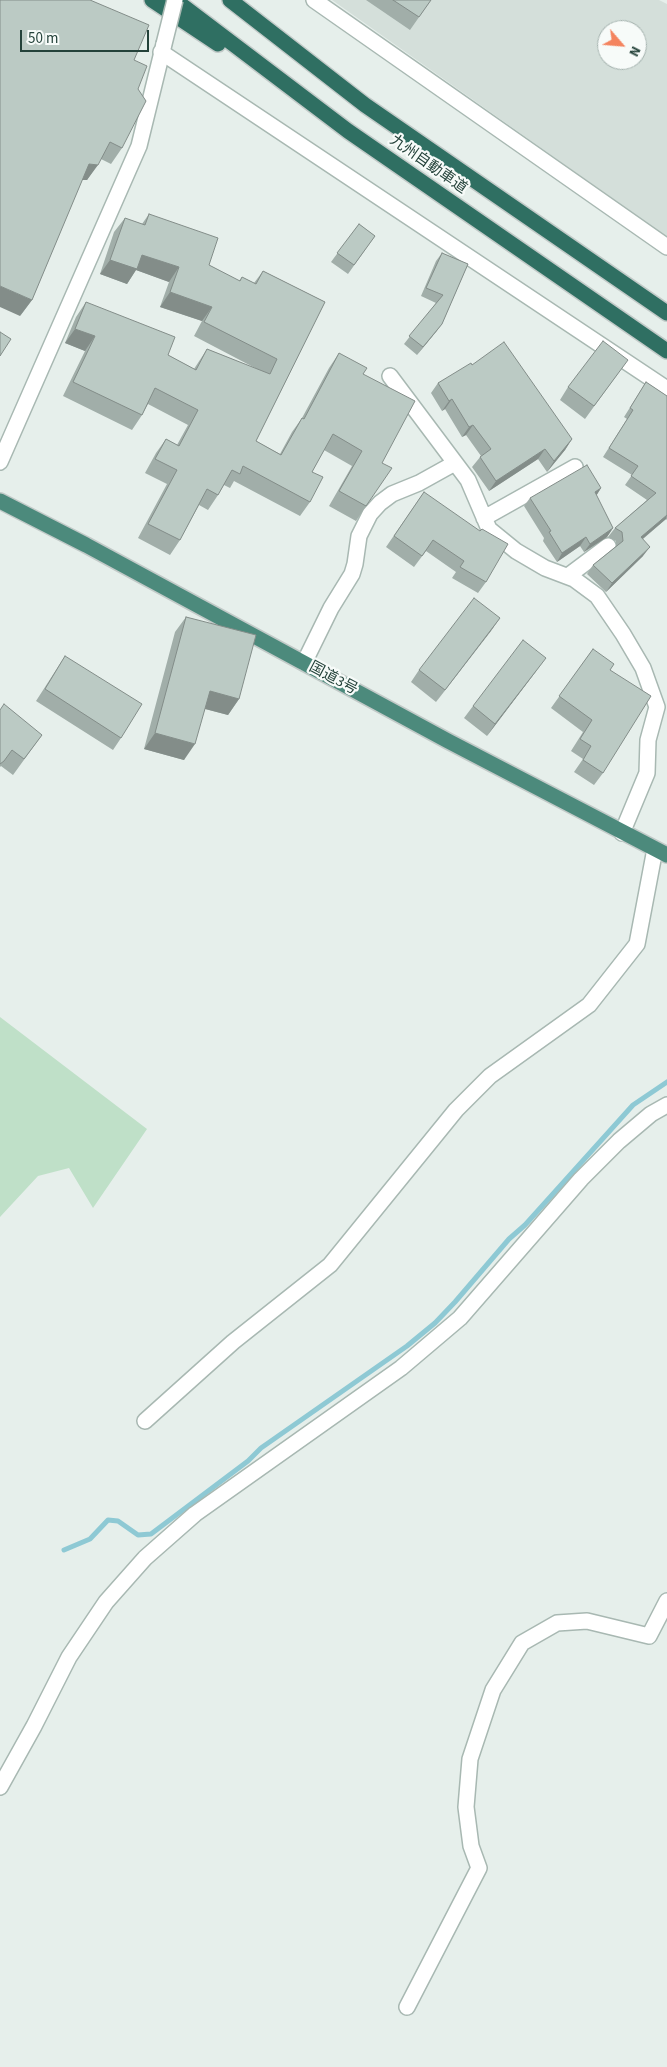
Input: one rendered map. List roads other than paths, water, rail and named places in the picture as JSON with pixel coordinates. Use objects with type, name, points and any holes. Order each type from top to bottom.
[{"type":"highway","points":[[152,0],[348,131]]},
{"type":"highway","name":"九州自動車道","points":[[175,0],[348,131],[667,351]]},
{"type":"highway","name":"九州自動車道","points":[[230,0],[365,105],[667,313]]},
{"type":"highway","name":"国道3号","points":[[0,501],[622,833],[661,852]]},
{"type":"street","points":[[0,462],[139,146],[175,0]]},
{"type":"street","points":[[314,0],[667,247]]},
{"type":"street","points":[[162,48],[667,389]]},
{"type":"street","points":[[390,376],[468,480],[489,529],[516,551],[545,568],[574,578],[597,596],[643,668],[657,707],[648,740],[647,773],[622,833]]},
{"type":"street","points":[[304,663],[331,608],[352,574],[359,536],[370,514],[380,502],[392,494],[419,483],[455,463]]},
{"type":"street","points":[[484,518],[575,468]]},
{"type":"street","points":[[568,576],[608,546]]},
{"type":"street","points":[[145,1421],[233,1342],[330,1266],[456,1110],[490,1076],[589,1006],[637,944],[661,852]]},
{"type":"street","points":[[0,1787],[69,1657],[106,1602],[144,1558],[196,1514],[401,1368],[460,1318],[581,1179],[619,1141],[651,1114],[667,1105]]},
{"type":"street","points":[[407,2007],[479,1868],[471,1846],[466,1807],[470,1759],[493,1690],[522,1643],[557,1623],[587,1622],[649,1636],[667,1601]]},
{"type":"waterway","points":[[64,1550],[90,1539],[108,1520],[118,1521],[138,1535],[151,1534],[248,1461],[261,1448],[407,1346],[435,1323],[455,1302],[509,1239],[525,1225],[633,1105],[667,1082]]}]
